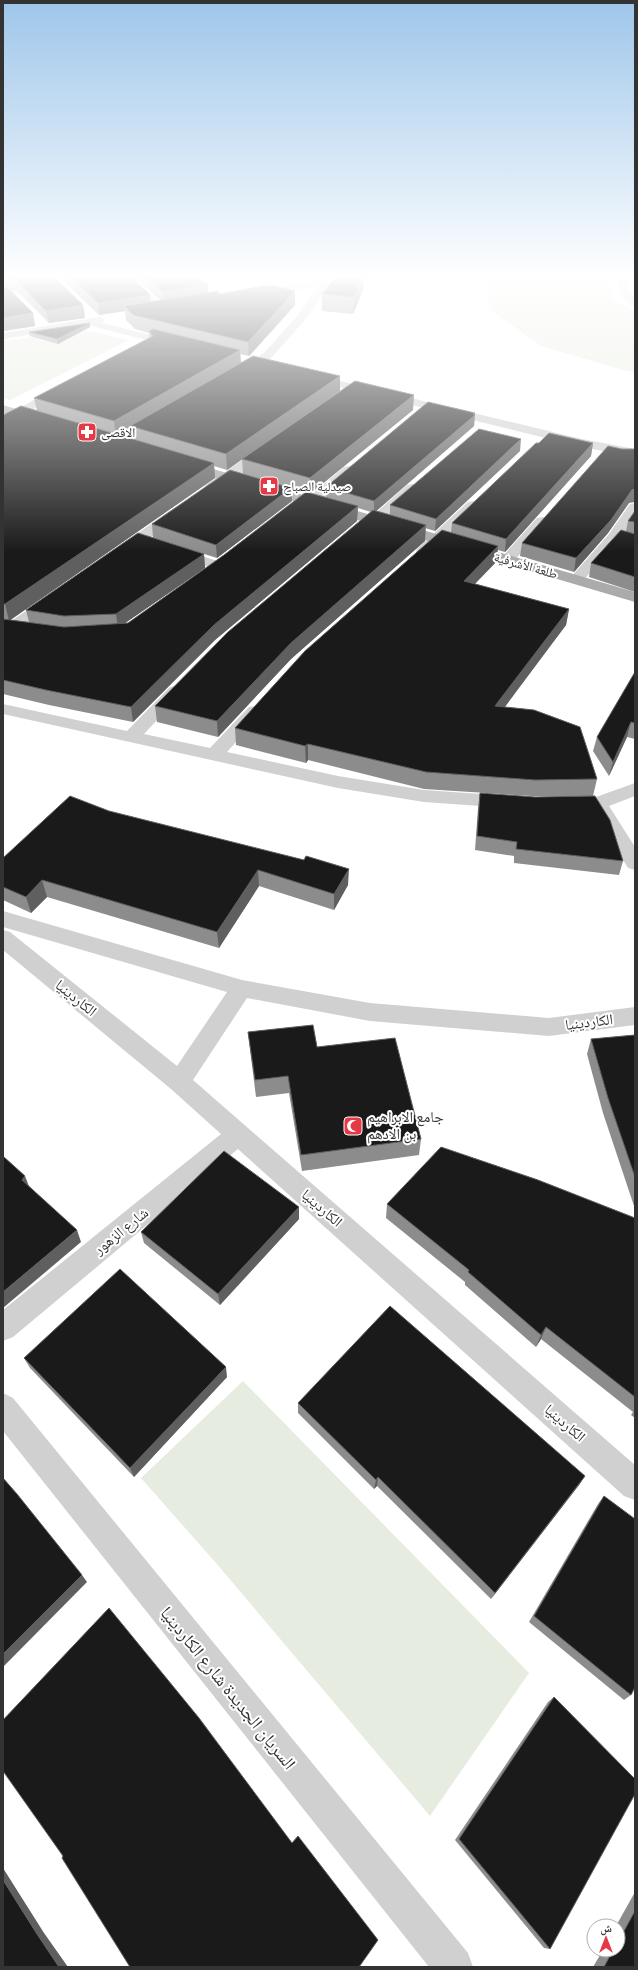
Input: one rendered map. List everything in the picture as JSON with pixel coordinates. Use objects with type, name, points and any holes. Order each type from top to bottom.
[{"type":"main road","points":[[3,409],[48,423]]},
{"type":"main road","name":"طلعة الأشرفية","points":[[175,462],[307,501],[368,523],[437,539],[635,597]]},
{"type":"street","points":[[226,382],[247,368]]},
{"type":"street","points":[[298,374],[490,421],[606,448],[635,453]]},
{"type":"street","points":[[3,422],[71,384]]},
{"type":"street","points":[[344,397],[356,388]]},
{"type":"street","points":[[415,416],[427,406]]},
{"type":"street","points":[[478,431],[490,421]]},
{"type":"street","points":[[536,445],[547,434]]},
{"type":"street","points":[[202,495],[279,441]]},
{"type":"street","points":[[596,460],[606,448]]},
{"type":"street","points":[[292,509],[307,501],[360,461]]},
{"type":"street","points":[[368,523],[421,481]]},
{"type":"street","points":[[414,560],[483,495]]},
{"type":"street","points":[[107,561],[189,504]]},
{"type":"street","points":[[576,580],[614,537],[635,507]]},
{"type":"street","points":[[507,560],[549,513]]},
{"type":"street","points":[[614,537],[628,541]]},
{"type":"street","points":[[138,539],[219,566]]},
{"type":"street","points":[[206,576],[231,557]]},
{"type":"street","points":[[7,627],[62,592]]},
{"type":"street","points":[[7,627],[32,631]]},
{"type":"street","points":[[132,736],[185,682]]},
{"type":"street","points":[[215,754],[267,697]]},
{"type":"street","points":[[3,709],[338,782],[424,796],[524,803]]},
{"type":"street","points":[[554,804],[598,804],[635,789]]},
{"type":"street","points":[[598,804],[635,863]]},
{"type":"street","name":"الكاردينيا","points":[[3,919],[242,988],[370,1012],[549,1027],[635,1016]]},
{"type":"street","name":"الكاردينيا","points":[[3,938],[179,1082],[635,1485]]},
{"type":"street","points":[[179,1082],[242,988]]},
{"type":"street","name":"شارع الزهور","points":[[3,1327],[238,1135]]},
{"type":"street","name":"السريان الجديدة شارع الكاردينيا","points":[[3,1408],[454,1967]]},
{"type":"shaded area","points":[[3,368],[74,368],[10,400],[3,398]]},
{"type":"shaded area","points":[[616,368],[635,368],[635,372]]},
{"type":"shaded area","points":[[243,1381],[529,1673],[430,1816],[216,1563],[141,1478]]},
{"type":"building","points":[[92,368],[208,368],[114,421],[34,398]]},
{"type":"building","points":[[232,368],[305,368],[340,376],[226,454],[130,426]]},
{"type":"building","points":[[355,381],[414,395],[310,478],[242,459]]},
{"type":"building","points":[[428,402],[475,413],[473,414],[475,415],[374,501],[326,487]]},
{"type":"building","points":[[21,406],[214,463],[3,604],[3,415]]},
{"type":"building","points":[[479,429],[521,439],[436,519],[390,505]]},
{"type":"building","points":[[549,433],[593,443],[506,539],[452,523],[536,443],[539,443]]},
{"type":"building","points":[[608,446],[622,449],[635,449],[635,489],[632,490],[611,520],[576,558],[522,543]]},
{"type":"building","points":[[230,470],[291,488],[216,545],[152,524]]},
{"type":"building","points":[[306,492],[358,506],[214,625],[131,707],[3,680],[3,619],[64,627],[128,623],[224,555]]},
{"type":"building","points":[[373,510],[426,525],[291,643],[217,721],[155,706],[228,632]]},
{"type":"building","points":[[635,511],[635,522],[628,521]]},
{"type":"building","points":[[442,530],[498,546],[464,581],[569,609],[495,706],[534,710],[580,727],[597,779],[535,780],[426,772],[308,744],[305,746],[235,728],[305,651]]},
{"type":"building","points":[[621,530],[635,534],[635,577],[591,563]]},
{"type":"building","points":[[138,533],[204,554],[116,614],[64,616],[26,610]]},
{"type":"building","points":[[635,672],[635,723],[631,722],[613,762],[597,737]]},
{"type":"building","points":[[480,793],[535,797],[595,796],[610,820],[623,861],[516,849],[517,842],[477,836]]},
{"type":"building","points":[[70,796],[109,811],[304,860],[306,856],[349,869],[334,894],[258,870],[217,932],[42,880],[26,897],[3,887],[3,858]]},
{"type":"building","name":"جامع الابراهيم بن الادهم","points":[[313,1025],[317,1047],[395,1038],[421,1139],[301,1155],[288,1076],[255,1080],[248,1032]]},
{"type":"building","points":[[635,1035],[635,1177],[608,1098],[591,1039]]},
{"type":"building","points":[[441,1147],[538,1180],[635,1218],[635,1397],[546,1327],[541,1335],[468,1272],[469,1270],[387,1204]]},
{"type":"building","points":[[224,1151],[299,1207],[218,1294],[141,1232]]},
{"type":"building","points":[[3,1157],[25,1176],[22,1180],[77,1230],[3,1292]]},
{"type":"building","points":[[120,1269],[226,1367],[130,1468],[24,1358]]},
{"type":"building","points":[[390,1306],[585,1476],[495,1593],[378,1477],[376,1480],[298,1403]]},
{"type":"building","points":[[3,1478],[82,1575],[3,1654]]},
{"type":"building","points":[[604,1496],[635,1519],[635,1687],[631,1695],[534,1616]]},
{"type":"building","points":[[109,1608],[199,1718],[292,1843],[298,1836],[378,1940],[359,1967],[130,1967],[62,1858],[63,1856],[3,1771],[3,1720]]},
{"type":"building","points":[[554,1697],[635,1779],[635,1794],[550,1949],[459,1839]]},
{"type":"building","points":[[3,1880],[37,1934],[59,1967],[3,1967]]},
{"type":"building","points":[[635,1911],[635,1967],[604,1967],[609,1958],[626,1958],[626,1927]]},
{"type":"place","name":"الاقصى","points":[[87,432]]},
{"type":"place","name":"صيدلية الصباح","points":[[269,486]]},
{"type":"place","name":"جامع الابراهيم بن الادهم","points":[[353,1126]]}]
